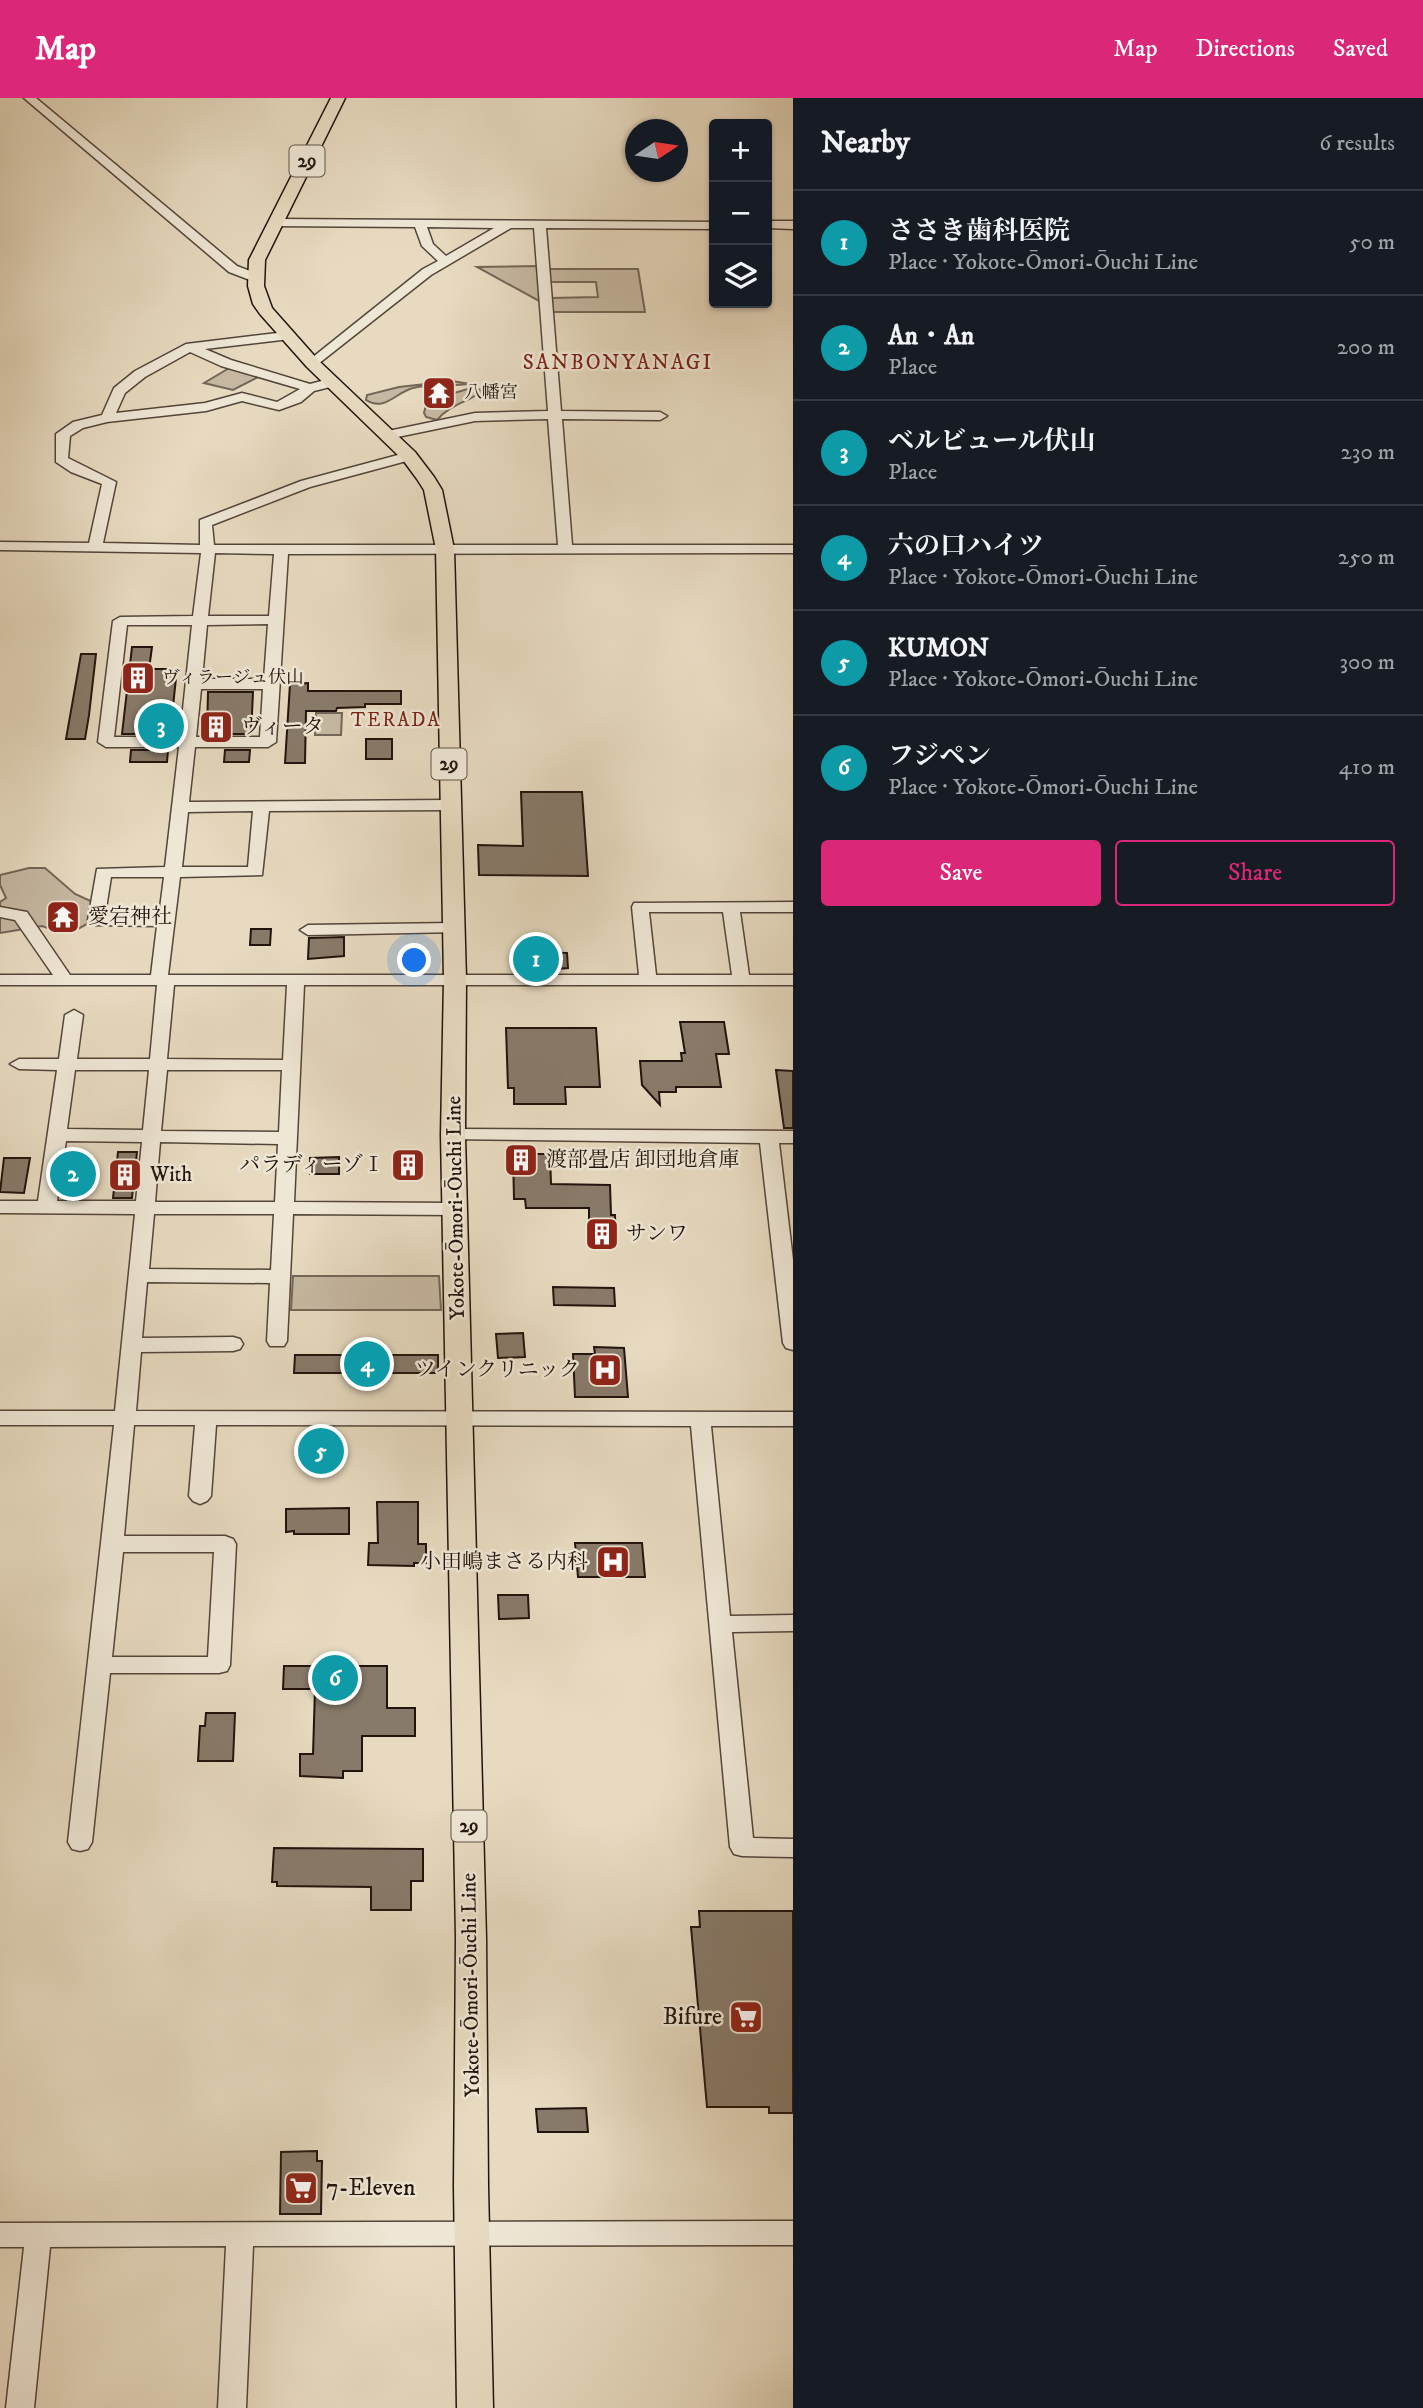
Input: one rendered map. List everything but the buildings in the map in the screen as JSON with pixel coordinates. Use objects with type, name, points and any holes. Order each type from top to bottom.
[{"type":"main road","name":"29","points":[[254,277],[257,260],[338,98]]},
{"type":"main road","name":"Yokote-Ōmori-Ōuchi Line","points":[[254,277],[261,304],[286,336],[410,456],[433,490],[445,549],[454,979],[453,1135],[471,1938],[475,2408]]},
{"type":"street","points":[[29,98],[233,269],[254,277]]},
{"type":"street","points":[[275,223],[709,225]]},
{"type":"street","points":[[313,364],[427,271],[508,224]]},
{"type":"street","points":[[540,224],[565,548]]},
{"type":"street","points":[[421,225],[423,241],[435,255],[446,261]]},
{"type":"street","points":[[772,225],[793,225]]},
{"type":"street","points":[[107,418],[119,391],[140,374],[190,347],[286,336]]},
{"type":"street","points":[[190,347],[226,363],[309,388]]},
{"type":"street","points":[[95,547],[109,482],[61,459],[63,434],[78,425],[107,418],[206,407],[242,397],[267,405],[279,405],[296,399],[309,388],[333,382]]},
{"type":"street","points":[[388,435],[475,417],[660,416]]},
{"type":"street","points":[[80,1842],[113,1544],[145,1208],[158,1065],[166,921],[208,550],[205,523],[259,499],[332,474],[410,456]]},
{"type":"street","points":[[0,546],[208,550],[793,549]]},
{"type":"street","points":[[276,620],[120,621],[106,742],[268,742],[281,550]]},
{"type":"street","points":[[194,684],[271,684]]},
{"type":"street","points":[[181,807],[450,806]]},
{"type":"street","points":[[166,921],[96,920],[103,872],[256,872],[261,807]]},
{"type":"street","points":[[648,979],[640,907],[793,907]]},
{"type":"street","points":[[731,907],[741,979]]},
{"type":"street","points":[[0,912],[21,916],[65,979]]},
{"type":"street","points":[[308,930],[453,928]]},
{"type":"street","points":[[277,1341],[296,979]]},
{"type":"street","points":[[0,980],[793,980]]},
{"type":"street","points":[[47,1207],[74,1015]]},
{"type":"street","points":[[19,1064],[291,1065]]},
{"type":"street","points":[[57,1135],[288,1138]]},
{"type":"street","points":[[453,1135],[793,1137]]},
{"type":"street","points":[[769,1137],[793,1343]]},
{"type":"street","points":[[0,1207],[456,1209]]},
{"type":"street","points":[[138,1275],[281,1277]]},
{"type":"street","points":[[132,1345],[233,1345]]},
{"type":"street","points":[[0,1418],[793,1419]]},
{"type":"street","points":[[700,1418],[742,1847],[793,1848]]},
{"type":"street","points":[[200,1496],[206,1419]]},
{"type":"street","points":[[99,1665],[219,1665],[225,1544],[113,1544]]},
{"type":"street","points":[[721,1624],[793,1623]]},
{"type":"street","points":[[0,2235],[793,2232]]},
{"type":"street","points":[[232,2408],[240,2234]]},
{"type":"street","points":[[19,2408],[37,2235]]},
{"type":"shaded area","points":[[539,266],[541,302],[477,267]]},
{"type":"shaded area","points":[[549,269],[638,269],[645,312],[551,312],[550,298],[598,297],[596,282],[550,282]]},
{"type":"shaded area","points":[[231,367],[262,375],[233,390],[204,383]]},
{"type":"shaded area","points":[[452,381],[470,384],[413,388],[379,404],[366,400],[367,395],[399,387]]},
{"type":"shaded area","points":[[471,388],[482,390],[449,409],[437,420],[426,417],[424,413],[427,401]]},
{"type":"shaded area","points":[[316,713],[342,713],[341,735],[315,735]]},
{"type":"shaded area","points":[[29,868],[45,868],[75,894],[95,903],[87,924],[76,930],[59,932],[42,926],[0,933],[0,902],[6,898],[0,885],[0,875]]},
{"type":"shaded area","points":[[293,1276],[439,1276],[441,1310],[291,1310]]},
{"type":"place","name":"八幡宮","points":[[439,393]]},
{"type":"place","name":"ヴィラージュ伏山","points":[[138,678]]},
{"type":"place","name":"ベルビュール伏山","points":[[161,726]]},
{"type":"place","name":"ヴィータ","points":[[216,727]]},
{"type":"place","name":"愛宕神社","points":[[63,917]]},
{"type":"place","name":"ささき歯科医院","points":[[536,959]]},
{"type":"place","name":"渡部畳店 卸団地倉庫","points":[[521,1160]]},
{"type":"place","name":"パラディーゾⅠ","points":[[408,1165]]},
{"type":"place","name":"An・An","points":[[73,1174]]},
{"type":"place","name":"With","points":[[125,1175]]},
{"type":"place","name":"サンワ","points":[[602,1234]]},
{"type":"place","name":"六の口ハイツ","points":[[367,1364]]},
{"type":"place","name":"ツインクリニック","points":[[605,1370]]},
{"type":"place","name":"KUMON","points":[[321,1451]]},
{"type":"place","name":"小田嶋まさる内科","points":[[613,1562]]},
{"type":"place","name":"フジペン","points":[[335,1678]]},
{"type":"place","name":"Bifure","points":[[746,2017]]},
{"type":"place","name":"7-Eleven","points":[[301,2188]]},
{"type":"district","name":"SANBONYANAGI","points":[[618,363]]},
{"type":"district","name":"TERADA","points":[[396,720]]}]
